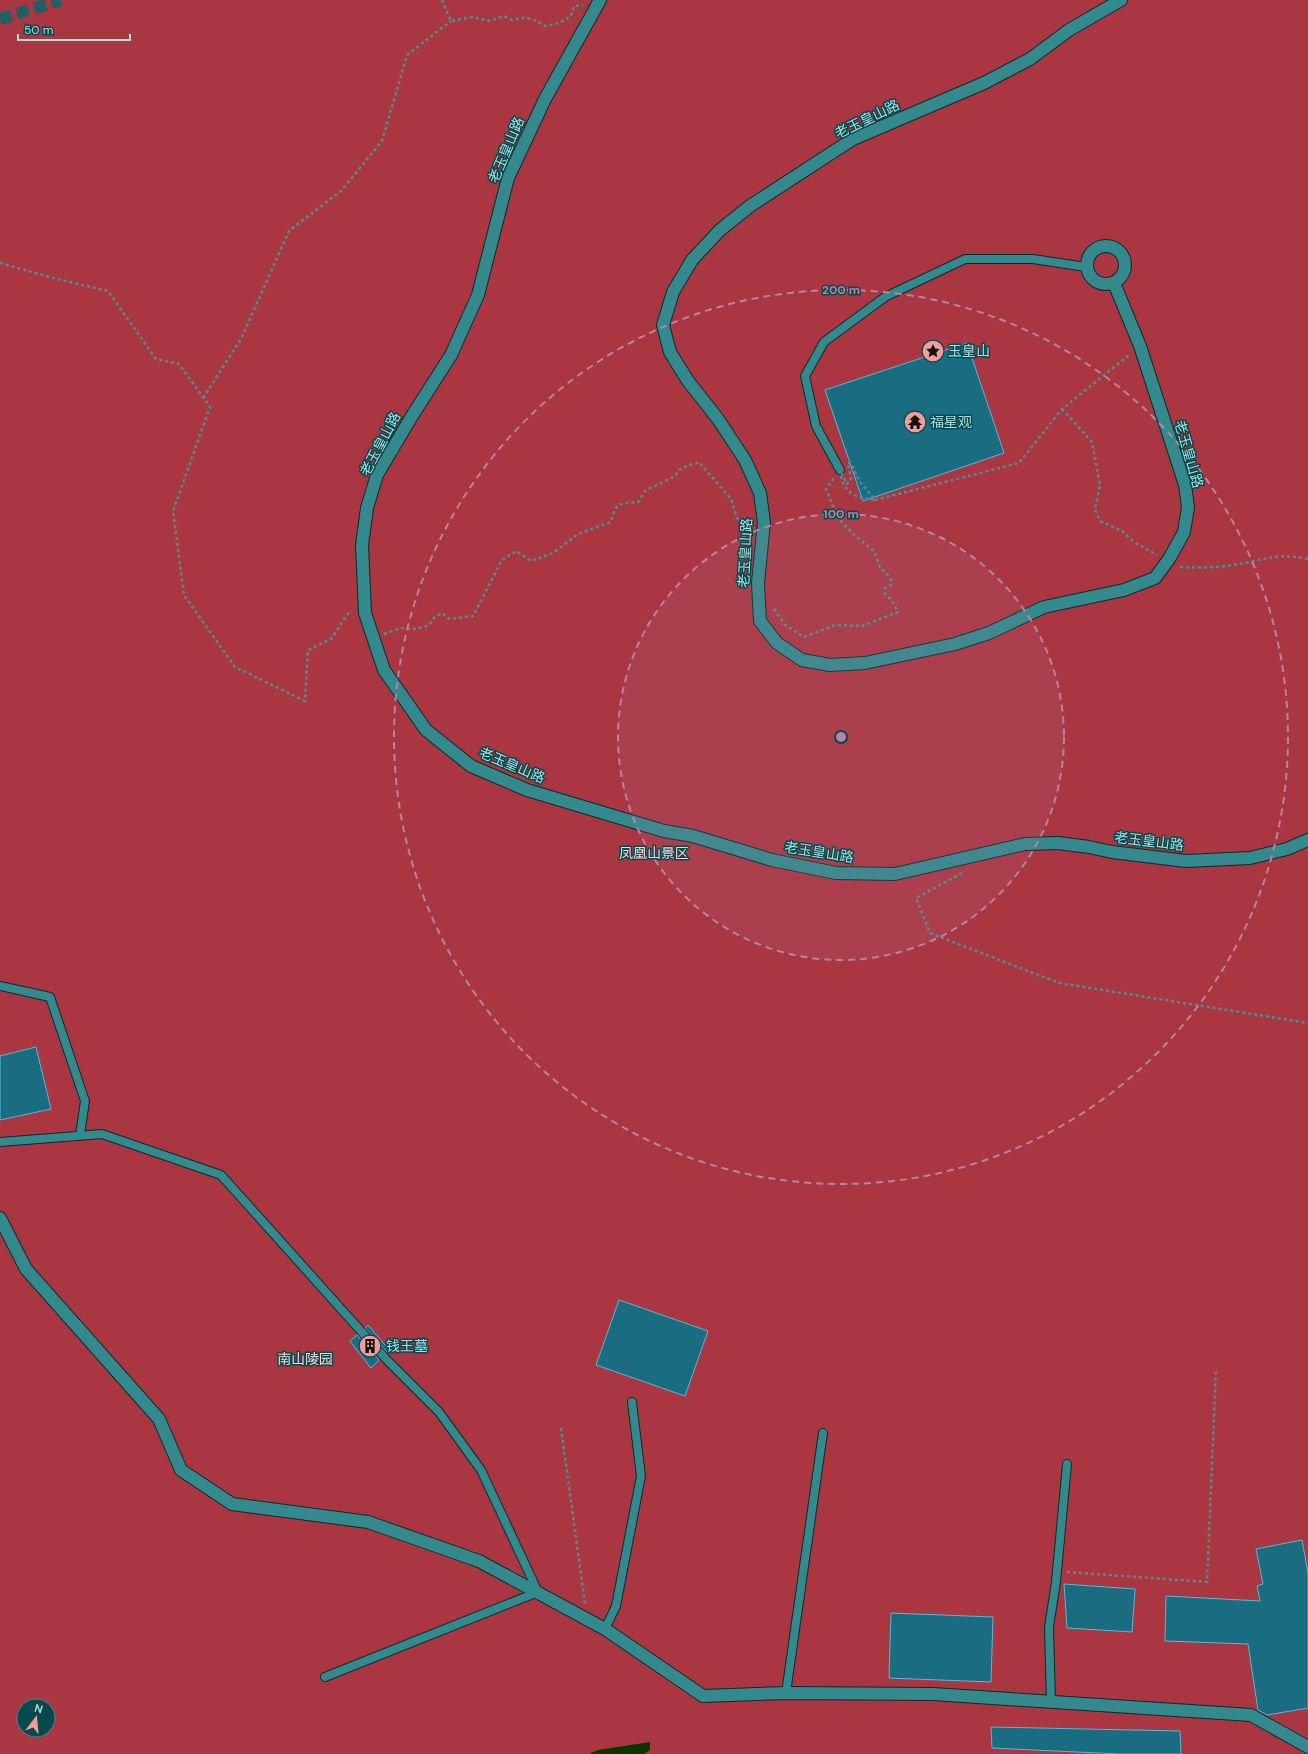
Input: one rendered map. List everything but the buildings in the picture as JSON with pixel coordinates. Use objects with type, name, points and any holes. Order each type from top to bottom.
[{"type":"street","name":"老玉皇山路","points":[[1114,283],[1140,346],[1185,485],[1188,507],[1184,532],[1169,559],[1155,578],[1124,590],[1044,607],[989,633],[955,644],[865,663],[830,664],[802,660],[777,643],[760,622],[758,583],[764,522],[760,493],[741,454],[718,419],[688,381],[670,352],[663,325],[673,292],[692,260],[720,230],[750,206],[853,139],[984,83],[1030,59],[1069,30],[1121,0]]},
{"type":"street","name":"老玉皇山路","points":[[598,3],[545,99],[508,178],[478,295],[451,355],[377,475],[367,508],[362,545],[362,579],[366,613],[384,670],[426,730],[471,766],[534,792],[664,831],[693,836],[772,860],[836,873],[895,874],[1025,844],[1058,843],[1112,852],[1194,861],[1250,858],[1287,849],[1308,840]]},
{"type":"street","points":[[1100,246],[1113,247],[1119,250],[1125,261],[1123,274],[1114,283],[1108,284],[1096,282],[1086,267],[1087,260],[1094,250],[1100,246]]},
{"type":"street","points":[[0,1218],[26,1269],[159,1419],[181,1470],[232,1504],[368,1522],[479,1561],[605,1629],[702,1696],[786,1693],[933,1694],[1051,1703],[1251,1715],[1308,1747]]},
{"type":"lane","points":[[840,470],[816,426],[805,376],[824,342],[885,297],[965,259],[1033,259],[1086,267]]},
{"type":"lane","points":[[0,986],[50,997],[85,1101],[80,1135]]},
{"type":"lane","points":[[0,1142],[102,1134],[221,1175],[386,1359],[439,1412],[481,1470],[538,1592],[325,1677]]},
{"type":"lane","points":[[605,1629],[616,1606],[641,1476],[632,1402]]},
{"type":"lane","points":[[786,1693],[823,1433]]},
{"type":"lane","points":[[1051,1703],[1049,1627],[1057,1571],[1067,1464]]},
{"type":"path","points":[[442,0],[451,21]]},
{"type":"path","points":[[203,398],[241,339],[289,231],[342,190],[382,141],[407,55],[451,21],[472,17],[490,21],[504,16],[512,20],[524,17],[532,18],[545,26],[558,23],[571,16],[574,6],[598,3]]},
{"type":"path","points":[[840,470],[842,483],[849,492],[862,498],[875,500],[1019,463],[1062,409],[1140,346]]},
{"type":"path","points":[[1062,409],[1092,442],[1100,485],[1095,509],[1100,521],[1122,531],[1134,542],[1150,552],[1169,559],[1178,566],[1195,568],[1231,566],[1274,556],[1308,559]]},
{"type":"path","points":[[840,470],[847,484],[849,483],[851,480],[848,463],[851,463],[860,482],[875,500]]},
{"type":"path","points":[[773,606],[774,612],[785,625],[804,637],[835,625],[862,626],[898,612],[891,599],[885,594],[885,588],[891,585],[891,578],[880,567],[874,551],[853,534],[838,518],[826,489],[840,470]]},
{"type":"path","points":[[970,857],[965,872],[916,898],[930,933],[1059,983],[1308,1023]]},
{"type":"path","points":[[1057,1571],[1207,1582],[1216,1369]]},
{"type":"path","points":[[561,1428],[587,1619]]},
{"type":"green space","name":"凤凰山景区","points":[[0,0],[1308,0],[1308,1754],[0,1754]]},
{"type":"shaded area","points":[[650,1742],[650,1750],[644,1754],[589,1754],[598,1750]]},
{"type":"tunnel","points":[[0,19],[61,0]]},
{"type":"place","name":"玉皇山","points":[[933,351]]},
{"type":"place","name":"福星观","points":[[915,422]]},
{"type":"place","name":"钱王墓","points":[[370,1346]]},
{"type":"park label","name":"南山陵园","points":[[305,1359]]}]
